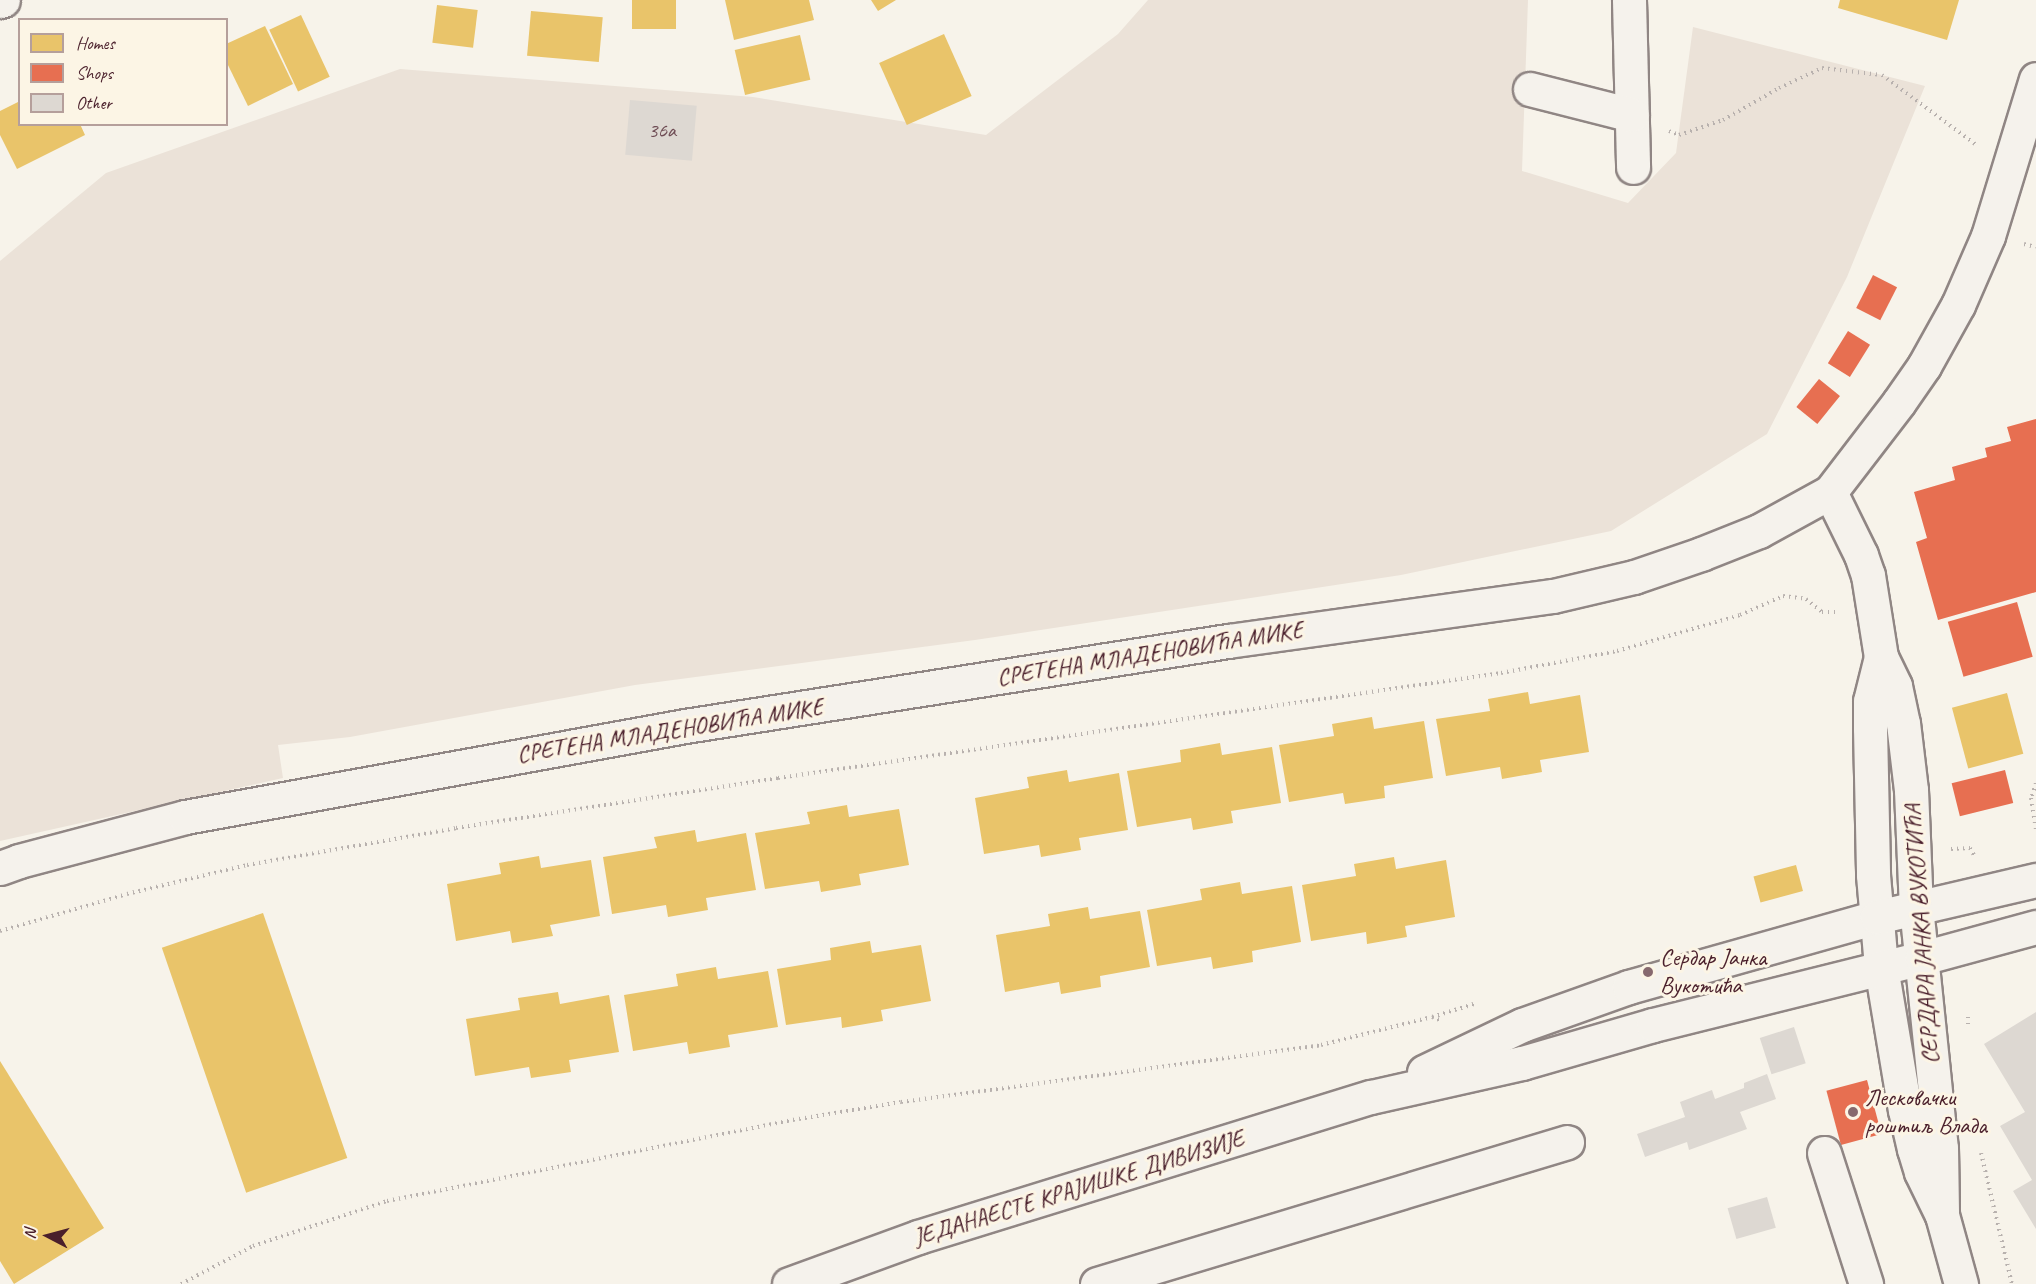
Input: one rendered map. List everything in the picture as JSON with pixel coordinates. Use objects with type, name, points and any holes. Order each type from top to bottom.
[{"type":"street","points":[[1629,0],[1633,167]]},
{"type":"street","name":"СРЕТЕНА МЛАДЕНОВИЋА МИКЕ","points":[[0,868],[184,817],[685,726],[1228,641],[1592,588],[1701,554],[1759,531],[1830,492],[1924,366],[1958,305],[1988,236],[2036,78]]},
{"type":"street","points":[[1530,89],[1632,115]]},
{"type":"street","name":"СЕРДАРА ЈАНКА ВУКОТИЋА","points":[[1830,492],[1861,555],[1868,576],[1881,657],[1895,686],[1903,723],[1911,790],[1916,907],[1941,1148],[1942,1215]]},
{"type":"street","name":"СЕРДАРА ЈАНКА ВУКОТИЋА","points":[[1881,657],[1870,710],[1873,875],[1881,967],[1914,1149],[1921,1172],[1942,1215],[1962,1284]]},
{"type":"street","name":"ЈЕДАНАЕСТЕ КРАЈИШКЕ ДИВИЗИЈЕ","points":[[1371,1097],[1522,1025],[1629,987],[1877,917],[2036,880]]},
{"type":"street","name":"ЈЕДАНАЕСТЕ КРАЈИШКЕ ДИВИЗИЈЕ","points":[[789,1284],[918,1237],[1371,1097],[1522,1063],[1653,1025],[2036,927]]},
{"type":"street","points":[[1097,1284],[1567,1142]]},
{"type":"street","points":[[1824,1153],[1866,1284]]},
{"type":"path","points":[[1632,115],[1679,135],[1723,120],[1779,88],[1822,68],[1882,75],[1981,148]]},
{"type":"path","points":[[0,931],[127,894],[247,865],[456,828],[778,778],[1502,674],[1617,651],[1740,615],[1783,596],[1806,599],[1822,612],[1841,612]]},
{"type":"path","points":[[2036,783],[2031,798],[2036,830]]},
{"type":"path","points":[[1968,1013],[1968,1034]]},
{"type":"path","points":[[181,1284],[253,1246],[387,1201],[799,1119],[901,1102],[1321,1045],[1432,1017],[1460,1026],[1487,1041]]},
{"type":"path","points":[[1978,1144],[2012,1284]]},
{"type":"shaded area","points":[[1148,0],[1528,0],[1522,171],[1628,203],[1676,153],[1693,27],[1925,86],[1847,277],[1767,434],[1611,531],[1401,575],[975,640],[635,685],[350,737],[278,745],[283,778],[0,841],[0,261],[106,173],[400,69],[753,97],[986,135],[1118,34]]},
{"type":"building: Homes","points":[[632,0],[676,0],[676,29],[632,29]]},
{"type":"building: Homes","points":[[725,0],[809,0],[814,20],[734,40]]},
{"type":"building: Homes","points":[[871,0],[896,0],[878,11]]},
{"type":"building: Homes","points":[[1840,0],[1959,0],[1947,40],[1838,8]]},
{"type":"building: Homes","points":[[437,5],[478,10],[473,48],[432,43]]},
{"type":"building: Homes","points":[[531,11],[603,17],[599,62],[527,56]]},
{"type":"building: Homes","points":[[301,15],[330,77],[298,91],[269,30]]},
{"type":"building: Homes","points":[[265,26],[293,84],[248,106],[228,65],[228,43]]},
{"type":"building: Homes","points":[[944,34],[972,96],[907,125],[879,63]]},
{"type":"building: Homes","points":[[800,35],[810,80],[745,95],[735,50]]},
{"type":"building: Homes","points":[[18,102],[18,126],[81,126],[85,135],[17,169],[0,135],[0,111]]},
{"type":"building: Homes","points":[[1528,692],[1530,704],[1580,695],[1589,752],[1540,760],[1542,772],[1502,779],[1500,767],[1446,776],[1436,719],[1490,711],[1488,699]]},
{"type":"building: Homes","points":[[2007,693],[2023,754],[1968,769],[1952,708]]},
{"type":"building: Homes","points":[[1372,717],[1374,729],[1424,721],[1433,778],[1384,786],[1385,798],[1345,804],[1343,793],[1289,802],[1279,745],[1334,736],[1332,724]]},
{"type":"building: Homes","points":[[1220,743],[1222,755],[1272,747],[1281,803],[1231,811],[1233,823],[1193,830],[1191,818],[1137,827],[1127,771],[1181,762],[1180,750]]},
{"type":"building: Homes","points":[[1067,770],[1069,782],[1119,773],[1128,830],[1079,838],[1081,850],[1041,857],[1039,845],[984,854],[975,798],[1029,788],[1027,777]]},
{"type":"building: Homes","points":[[847,805],[849,817],[899,809],[909,865],[859,874],[861,885],[821,892],[819,881],[765,889],[755,833],[810,824],[807,812]]},
{"type":"building: Homes","points":[[695,830],[697,842],[746,833],[756,890],[706,898],[708,910],[668,917],[666,905],[612,914],[603,857],[657,848],[654,837]]},
{"type":"building: Homes","points":[[539,856],[541,868],[591,860],[600,916],[550,925],[553,936],[512,943],[510,931],[456,941],[447,884],[501,874],[499,863]]},
{"type":"building: Homes","points":[[1394,857],[1396,869],[1446,860],[1455,917],[1405,926],[1407,937],[1367,944],[1366,932],[1311,941],[1302,885],[1356,876],[1354,864]]},
{"type":"building: Homes","points":[[1796,865],[1803,891],[1760,902],[1753,876]]},
{"type":"building: Homes","points":[[1240,882],[1242,894],[1292,886],[1301,942],[1252,951],[1253,962],[1213,969],[1211,957],[1157,966],[1147,910],[1202,900],[1200,889]]},
{"type":"building: Homes","points":[[1088,907],[1090,919],[1140,911],[1150,967],[1100,976],[1101,987],[1061,994],[1059,982],[1005,992],[996,935],[1050,926],[1048,914]]},
{"type":"building: Homes","points":[[263,913],[347,1158],[246,1193],[162,948]]},
{"type":"building: Homes","points":[[870,941],[872,953],[921,945],[931,1001],[881,1010],[883,1021],[842,1028],[841,1017],[786,1025],[777,969],[831,960],[830,948]]},
{"type":"building: Homes","points":[[716,967],[718,979],[768,971],[778,1027],[728,1035],[730,1047],[689,1054],[687,1042],[633,1051],[624,995],[678,986],[676,974]]},
{"type":"building: Homes","points":[[558,992],[560,1004],[609,995],[619,1052],[569,1060],[571,1072],[531,1078],[529,1067],[475,1076],[466,1019],[520,1010],[518,998]]},
{"type":"building: Homes","points":[[0,1061],[104,1228],[14,1284],[0,1261]]},
{"type":"building: Shops","points":[[1873,275],[1897,287],[1880,320],[1856,308]]},
{"type":"building: Shops","points":[[1848,331],[1870,345],[1850,377],[1828,363]]},
{"type":"building: Shops","points":[[1819,379],[1840,396],[1817,424],[1796,407]]},
{"type":"building: Shops","points":[[2036,419],[2036,592],[1938,620],[1916,542],[1927,538],[1914,492],[1955,480],[1952,467],[1987,457],[1985,448],[2011,441],[2007,427]]},
{"type":"building: Shops","points":[[2017,602],[2033,657],[1964,677],[1948,622]]},
{"type":"building: Shops","points":[[2005,770],[2013,803],[1960,816],[1952,783]]},
{"type":"building: Shops","name":"Лесковачки роштиљ Влада","points":[[1867,1080],[1881,1134],[1841,1145],[1826,1091]]},
{"type":"building: Other","points":[[630,100],[697,106],[692,161],[625,155]]},
{"type":"building: Other","points":[[2036,1012],[2036,1229],[2013,1191],[2032,1180],[2000,1126],[2025,1112],[1984,1044]]},
{"type":"building: Other","points":[[1794,1027],[1806,1063],[1772,1074],[1760,1038]]},
{"type":"building: Other","points":[[1767,1074],[1776,1099],[1740,1112],[1747,1129],[1689,1150],[1687,1142],[1645,1157],[1637,1134],[1685,1117],[1680,1102],[1712,1090],[1715,1099],[1744,1088],[1744,1083]]},
{"type":"building: Other","points":[[1767,1197],[1776,1228],[1736,1239],[1728,1208]]},
{"type":"place","name":"Сердар Јанка Вукотића","points":[[1648,972]]},
{"type":"place","name":"Лесковачки роштиљ Влада","points":[[1853,1112]]}]
